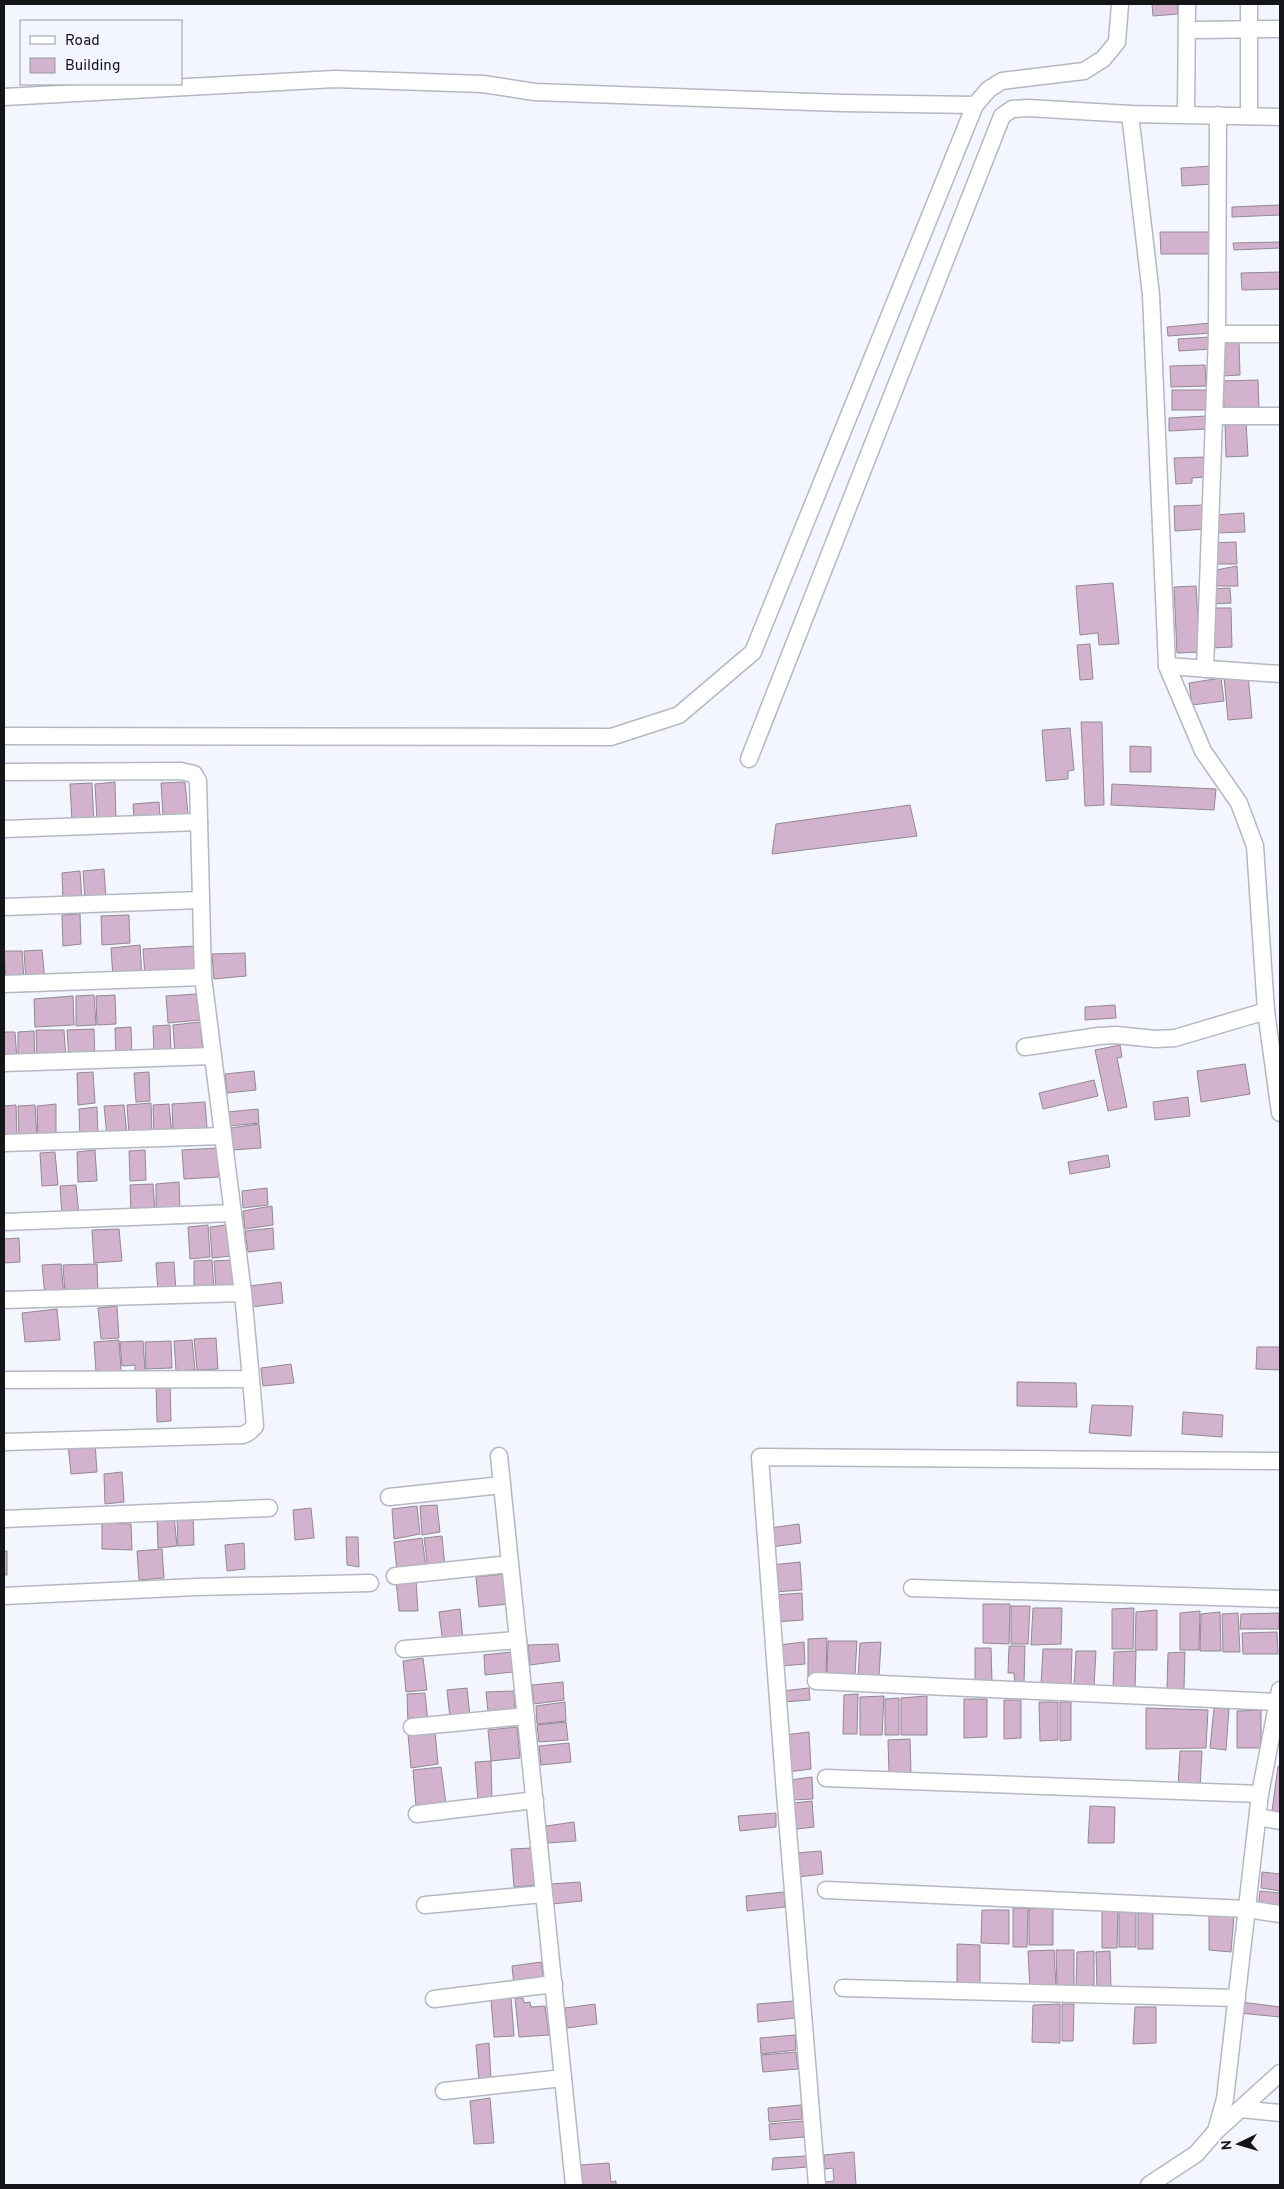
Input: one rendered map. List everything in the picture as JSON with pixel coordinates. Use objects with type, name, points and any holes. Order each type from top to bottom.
[{"type":"street","points":[[4,736],[611,737],[679,715],[753,652],[975,105],[989,89],[1002,81],[1084,71],[1103,59],[1117,42],[1121,18],[1120,4]]},
{"type":"street","points":[[1186,114],[1187,4]]},
{"type":"street","points":[[1249,4],[1249,116]]},
{"type":"street","points":[[1196,30],[1280,30]]},
{"type":"street","points":[[4,97],[335,79],[483,84],[535,92],[842,103],[975,105]]},
{"type":"street","points":[[749,759],[1002,116],[1012,109],[1028,108],[1130,114],[1280,117]]},
{"type":"street","points":[[1130,114],[1151,295],[1167,666],[1203,751],[1239,803],[1255,846],[1266,1011],[1280,1113]]},
{"type":"street","points":[[1205,669],[1217,334],[1218,115]]},
{"type":"street","points":[[1217,334],[1280,334]]},
{"type":"street","points":[[1214,416],[1280,416]]},
{"type":"street","points":[[1167,666],[1280,674]]},
{"type":"street","points":[[4,772],[189,772],[194,774],[198,781],[203,977],[243,1293],[255,1426],[243,1435],[4,1442]]},
{"type":"street","points":[[4,829],[199,822]]},
{"type":"street","points":[[4,906],[201,900]]},
{"type":"street","points":[[4,984],[203,977]]},
{"type":"street","points":[[1025,1047],[1099,1036],[1175,1038],[1266,1011]]},
{"type":"street","points":[[4,1063],[213,1056]]},
{"type":"street","points":[[4,1143],[224,1136]]},
{"type":"street","points":[[4,1222],[233,1213]]},
{"type":"street","points":[[4,1300],[243,1293]]},
{"type":"street","points":[[4,1380],[251,1379]]},
{"type":"street","points":[[499,1456],[574,2185]]},
{"type":"street","points":[[817,2185],[784,1791],[760,1457],[1280,1461]]},
{"type":"street","points":[[388,1497],[502,1485]]},
{"type":"street","points":[[4,1520],[269,1508]]},
{"type":"street","points":[[396,1576],[510,1564]]},
{"type":"street","points":[[4,1596],[196,1587],[370,1583]]},
{"type":"street","points":[[912,1588],[1280,1599]]},
{"type":"street","points":[[404,1649],[518,1640]]},
{"type":"street","points":[[816,1681],[1279,1696],[1260,1794],[1225,2099],[1216,2131]]},
{"type":"street","points":[[412,1727],[526,1716]]},
{"type":"street","points":[[826,1778],[1260,1794]]},
{"type":"street","points":[[417,1814],[535,1800]]},
{"type":"street","points":[[1258,1818],[1280,1820]]},
{"type":"street","points":[[826,1890],[1247,1909],[1280,1914]]},
{"type":"street","points":[[425,1905],[544,1894]]},
{"type":"street","points":[[434,1999],[554,1984]]},
{"type":"street","points":[[843,1988],[1236,1998]]},
{"type":"street","points":[[1149,2185],[1196,2154],[1216,2131],[1280,2073]]},
{"type":"street","points":[[444,2091],[563,2078]]},
{"type":"street","points":[[1241,2109],[1280,2113]]},
{"type":"building","points":[[1152,4],[1177,4],[1178,14],[1153,16]]},
{"type":"building","points":[[1212,166],[1213,184],[1182,186],[1181,168]]},
{"type":"building","points":[[1280,205],[1280,215],[1232,217],[1232,207]]},
{"type":"building","points":[[1160,232],[1210,232],[1211,254],[1161,254]]},
{"type":"building","points":[[1280,242],[1280,248],[1234,250],[1233,243]]},
{"type":"building","points":[[1280,272],[1280,289],[1242,290],[1241,273]]},
{"type":"building","points":[[1211,323],[1212,333],[1168,336],[1167,327]]},
{"type":"building","points":[[1210,337],[1211,349],[1179,351],[1178,339]]},
{"type":"building","points":[[1239,342],[1240,375],[1222,376],[1221,343]]},
{"type":"building","points":[[1205,365],[1206,386],[1171,387],[1170,366]]},
{"type":"building","points":[[1258,380],[1259,410],[1224,411],[1223,381]]},
{"type":"building","points":[[1172,390],[1207,390],[1207,410],[1172,410]]},
{"type":"building","points":[[1207,416],[1207,429],[1169,431],[1169,418]]},
{"type":"building","points":[[1246,422],[1248,456],[1226,457],[1225,423]]},
{"type":"building","points":[[1205,457],[1206,477],[1192,478],[1192,483],[1176,484],[1174,458]]},
{"type":"building","points":[[1206,505],[1207,529],[1175,531],[1174,506]]},
{"type":"building","points":[[1244,513],[1245,532],[1216,533],[1215,515]]},
{"type":"building","points":[[1236,542],[1237,564],[1212,564],[1211,543]]},
{"type":"building","points":[[1237,566],[1238,586],[1214,586],[1216,570]]},
{"type":"building","points":[[1113,583],[1119,644],[1099,645],[1098,633],[1080,635],[1076,586]]},
{"type":"building","points":[[1196,586],[1200,652],[1177,653],[1174,587]]},
{"type":"building","points":[[1230,588],[1231,603],[1209,604],[1208,589]]},
{"type":"building","points":[[1209,608],[1231,608],[1232,647],[1210,648]]},
{"type":"building","points":[[1090,644],[1093,679],[1080,680],[1077,645]]},
{"type":"building","points":[[1248,675],[1252,718],[1228,720],[1224,677]]},
{"type":"building","points":[[1221,678],[1224,701],[1192,705],[1189,683]]},
{"type":"building","points":[[1081,722],[1102,722],[1104,805],[1085,806]]},
{"type":"building","points":[[1070,728],[1074,770],[1068,771],[1068,779],[1046,781],[1042,730]]},
{"type":"building","points":[[1130,746],[1151,747],[1151,772],[1130,772]]},
{"type":"building","points":[[115,782],[116,821],[97,822],[95,784]]},
{"type":"building","points":[[185,782],[188,814],[163,815],[161,783]]},
{"type":"building","points":[[92,783],[94,823],[72,823],[70,784]]},
{"type":"building","points":[[1112,784],[1216,789],[1214,810],[1111,805]]},
{"type":"building","points":[[159,802],[160,817],[134,819],[133,804]]},
{"type":"building","points":[[910,805],[917,836],[772,854],[776,824]]},
{"type":"building","points":[[104,869],[106,899],[85,900],[83,871]]},
{"type":"building","points":[[80,871],[82,900],[63,901],[62,873]]},
{"type":"building","points":[[80,914],[81,944],[63,946],[62,915]]},
{"type":"building","points":[[129,915],[130,943],[102,945],[101,916]]},
{"type":"building","points":[[140,945],[142,977],[113,978],[111,948]]},
{"type":"building","points":[[195,946],[196,975],[145,977],[143,949]]},
{"type":"building","points":[[42,950],[45,981],[26,982],[24,951]]},
{"type":"building","points":[[4,951],[22,951],[24,980],[6,981]]},
{"type":"building","points":[[245,953],[246,976],[214,979],[212,954]]},
{"type":"building","points":[[196,994],[200,1020],[168,1023],[166,996]]},
{"type":"building","points":[[94,995],[96,1025],[76,1026],[76,996]]},
{"type":"building","points":[[115,995],[116,1024],[97,1025],[96,996]]},
{"type":"building","points":[[73,996],[74,1025],[35,1027],[34,999]]},
{"type":"building","points":[[1115,1005],[1116,1018],[1085,1020],[1085,1007]]},
{"type":"building","points":[[200,1022],[203,1053],[175,1055],[173,1025]]},
{"type":"building","points":[[170,1025],[171,1054],[154,1054],[153,1026]]},
{"type":"building","points":[[131,1027],[132,1057],[116,1058],[115,1028]]},
{"type":"building","points":[[94,1029],[95,1058],[69,1059],[67,1030]]},
{"type":"building","points":[[36,1030],[64,1030],[66,1059],[37,1060]]},
{"type":"building","points":[[34,1031],[35,1061],[18,1061],[18,1032]]},
{"type":"building","points":[[4,1032],[15,1032],[17,1060],[4,1061]]},
{"type":"building","points":[[1120,1045],[1122,1057],[1117,1058],[1127,1107],[1108,1111],[1095,1050]]},
{"type":"building","points":[[1245,1064],[1250,1094],[1201,1102],[1197,1071]]},
{"type":"building","points":[[254,1071],[256,1090],[227,1093],[225,1074]]},
{"type":"building","points":[[93,1072],[95,1103],[78,1105],[77,1073]]},
{"type":"building","points":[[149,1072],[150,1101],[136,1102],[134,1073]]},
{"type":"building","points":[[1094,1080],[1098,1096],[1043,1109],[1039,1093]]},
{"type":"building","points":[[1188,1097],[1190,1116],[1155,1120],[1153,1102]]},
{"type":"building","points":[[205,1102],[207,1128],[173,1130],[172,1104]]},
{"type":"building","points":[[151,1103],[152,1135],[129,1135],[127,1105]]},
{"type":"building","points":[[56,1104],[56,1136],[38,1137],[37,1106]]},
{"type":"building","points":[[169,1104],[172,1134],[154,1135],[153,1105]]},
{"type":"building","points":[[16,1105],[17,1138],[4,1139],[4,1106]]},
{"type":"building","points":[[35,1105],[37,1137],[19,1139],[18,1106]]},
{"type":"building","points":[[124,1105],[127,1135],[107,1136],[104,1106]]},
{"type":"building","points":[[97,1107],[98,1137],[80,1138],[79,1109]]},
{"type":"building","points":[[258,1109],[259,1123],[230,1126],[228,1112]]},
{"type":"building","points":[[259,1124],[261,1148],[233,1150],[231,1128]]},
{"type":"building","points":[[217,1148],[219,1177],[184,1179],[182,1150]]},
{"type":"building","points":[[95,1150],[97,1181],[78,1182],[77,1152]]},
{"type":"building","points":[[145,1150],[146,1180],[130,1181],[129,1151]]},
{"type":"building","points":[[55,1152],[58,1185],[42,1186],[40,1153]]},
{"type":"building","points":[[1108,1155],[1110,1167],[1070,1174],[1068,1162]]},
{"type":"building","points":[[179,1182],[180,1212],[156,1214],[156,1184]]},
{"type":"building","points":[[153,1184],[155,1214],[131,1214],[130,1185]]},
{"type":"building","points":[[76,1185],[79,1215],[62,1216],[60,1186]]},
{"type":"building","points":[[267,1188],[268,1205],[243,1208],[242,1191]]},
{"type":"building","points":[[272,1206],[273,1225],[245,1229],[243,1211]]},
{"type":"building","points":[[208,1225],[210,1257],[190,1259],[188,1227]]},
{"type":"building","points":[[226,1225],[231,1256],[212,1258],[210,1227]]},
{"type":"building","points":[[273,1228],[274,1249],[248,1252],[245,1231]]},
{"type":"building","points":[[119,1229],[122,1261],[94,1263],[92,1230]]},
{"type":"building","points":[[19,1238],[20,1262],[4,1263],[4,1239]]},
{"type":"building","points":[[212,1260],[214,1290],[194,1291],[194,1261]]},
{"type":"building","points":[[232,1260],[234,1282],[224,1291],[216,1291],[214,1261]]},
{"type":"building","points":[[174,1262],[176,1292],[158,1293],[156,1263]]},
{"type":"building","points":[[61,1264],[64,1295],[45,1296],[42,1265]]},
{"type":"building","points":[[97,1264],[98,1293],[65,1294],[63,1265]]},
{"type":"building","points":[[281,1282],[283,1303],[252,1307],[250,1286]]},
{"type":"building","points":[[117,1306],[119,1338],[101,1339],[98,1308]]},
{"type":"building","points":[[57,1309],[60,1340],[25,1342],[22,1313]]},
{"type":"building","points":[[216,1338],[218,1369],[197,1370],[194,1339]]},
{"type":"building","points":[[119,1340],[121,1371],[96,1372],[94,1342]]},
{"type":"building","points":[[192,1340],[195,1370],[176,1371],[174,1341]]},
{"type":"building","points":[[143,1341],[145,1371],[135,1372],[135,1365],[122,1366],[120,1342]]},
{"type":"building","points":[[171,1341],[172,1368],[146,1369],[145,1342]]},
{"type":"building","points":[[1257,1347],[1280,1347],[1280,1370],[1256,1369]]},
{"type":"building","points":[[291,1364],[294,1383],[263,1386],[261,1368]]},
{"type":"building","points":[[156,1381],[170,1381],[171,1421],[157,1422]]},
{"type":"building","points":[[1017,1382],[1076,1383],[1077,1407],[1017,1406]]},
{"type":"building","points":[[1092,1405],[1133,1406],[1131,1436],[1089,1433]]},
{"type":"building","points":[[1183,1412],[1223,1415],[1222,1437],[1182,1434]]},
{"type":"building","points":[[95,1442],[97,1472],[71,1474],[68,1444]]},
{"type":"building","points":[[122,1472],[124,1502],[105,1504],[104,1474]]},
{"type":"building","points":[[437,1505],[440,1532],[422,1535],[420,1506]]},
{"type":"building","points":[[417,1506],[420,1534],[394,1539],[392,1509]]},
{"type":"building","points":[[311,1508],[314,1538],[295,1540],[293,1510]]},
{"type":"building","points":[[193,1515],[194,1545],[178,1546],[177,1516]]},
{"type":"building","points":[[174,1516],[177,1546],[158,1548],[157,1517]]},
{"type":"building","points":[[102,1523],[131,1524],[132,1550],[102,1549]]},
{"type":"building","points":[[799,1524],[801,1543],[771,1547],[770,1528]]},
{"type":"building","points":[[442,1536],[445,1567],[428,1569],[424,1538]]},
{"type":"building","points":[[346,1537],[358,1537],[359,1567],[347,1565]]},
{"type":"building","points":[[422,1538],[426,1567],[397,1571],[394,1542]]},
{"type":"building","points":[[244,1543],[245,1569],[227,1571],[225,1545]]},
{"type":"building","points":[[162,1549],[164,1578],[139,1580],[137,1551]]},
{"type":"building","points":[[4,1551],[7,1551],[7,1575],[4,1575]]},
{"type":"building","points":[[800,1562],[802,1590],[774,1592],[771,1565]]},
{"type":"building","points":[[504,1574],[508,1604],[479,1607],[476,1577]]},
{"type":"building","points":[[396,1580],[416,1580],[418,1611],[399,1611]]},
{"type":"building","points":[[802,1593],[803,1620],[775,1622],[774,1595]]},
{"type":"building","points":[[983,1604],[1010,1604],[1009,1644],[983,1643]]},
{"type":"building","points":[[1011,1606],[1030,1606],[1028,1644],[1011,1644]]},
{"type":"building","points":[[1033,1608],[1062,1608],[1061,1644],[1031,1645]]},
{"type":"building","points":[[1134,1608],[1133,1649],[1112,1649],[1112,1609]]},
{"type":"building","points":[[460,1609],[463,1641],[443,1644],[439,1612]]},
{"type":"building","points":[[1157,1610],[1157,1650],[1135,1650],[1136,1612]]},
{"type":"building","points":[[1200,1611],[1199,1650],[1180,1650],[1180,1613]]},
{"type":"building","points":[[1220,1612],[1221,1651],[1200,1651],[1201,1614]]},
{"type":"building","points":[[1238,1613],[1240,1652],[1223,1652],[1222,1614]]},
{"type":"building","points":[[1279,1613],[1279,1629],[1240,1629],[1241,1614]]},
{"type":"building","points":[[1277,1632],[1278,1654],[1243,1654],[1242,1633]]},
{"type":"building","points":[[827,1638],[826,1676],[808,1677],[808,1639]]},
{"type":"building","points":[[828,1641],[857,1641],[855,1675],[827,1675]]},
{"type":"building","points":[[804,1642],[805,1664],[780,1666],[779,1645]]},
{"type":"building","points":[[881,1642],[879,1677],[858,1678],[860,1643]]},
{"type":"building","points":[[558,1644],[560,1661],[530,1665],[528,1645]]},
{"type":"building","points":[[1009,1646],[1025,1646],[1024,1684],[1015,1684],[1014,1673],[1008,1673]]},
{"type":"building","points":[[975,1648],[991,1648],[992,1682],[975,1683]]},
{"type":"building","points":[[1043,1649],[1072,1649],[1071,1686],[1041,1685]]},
{"type":"building","points":[[1076,1651],[1096,1651],[1094,1687],[1074,1687]]},
{"type":"building","points":[[1136,1651],[1135,1690],[1113,1689],[1114,1652]]},
{"type":"building","points":[[511,1652],[513,1672],[485,1675],[484,1655]]},
{"type":"building","points":[[1185,1652],[1184,1689],[1167,1689],[1168,1653]]},
{"type":"building","points":[[423,1658],[427,1690],[406,1692],[403,1661]]},
{"type":"building","points":[[563,1682],[564,1700],[534,1704],[532,1685]]},
{"type":"building","points":[[467,1688],[470,1716],[450,1718],[447,1690]]},
{"type":"building","points":[[809,1688],[810,1700],[783,1702],[782,1691]]},
{"type":"building","points":[[514,1691],[515,1709],[488,1711],[486,1692]]},
{"type":"building","points":[[425,1693],[428,1723],[408,1725],[407,1694]]},
{"type":"building","points":[[858,1694],[857,1734],[843,1734],[844,1695]]},
{"type":"building","points":[[884,1696],[882,1735],[860,1735],[860,1697]]},
{"type":"building","points":[[927,1696],[927,1735],[901,1735],[901,1698]]},
{"type":"building","points":[[899,1698],[899,1735],[885,1735],[885,1699]]},
{"type":"building","points":[[964,1699],[987,1699],[987,1737],[964,1738]]},
{"type":"building","points":[[1004,1700],[1021,1700],[1021,1738],[1004,1739]]},
{"type":"building","points":[[565,1702],[566,1721],[537,1724],[536,1706]]},
{"type":"building","points":[[1039,1702],[1058,1702],[1058,1740],[1040,1741]]},
{"type":"building","points":[[1060,1702],[1071,1702],[1071,1740],[1060,1741]]},
{"type":"building","points":[[1146,1708],[1208,1710],[1206,1748],[1146,1749]]},
{"type":"building","points":[[1214,1708],[1229,1709],[1226,1750],[1210,1748]]},
{"type":"building","points":[[1261,1710],[1261,1748],[1237,1748],[1237,1711]]},
{"type":"building","points":[[566,1722],[568,1740],[539,1742],[537,1725]]},
{"type":"building","points":[[517,1727],[520,1758],[491,1761],[488,1730]]},
{"type":"building","points":[[435,1732],[438,1764],[411,1768],[408,1734]]},
{"type":"building","points":[[809,1732],[811,1769],[788,1772],[784,1735]]},
{"type":"building","points":[[910,1739],[911,1773],[889,1773],[888,1740]]},
{"type":"building","points":[[569,1743],[571,1762],[541,1765],[539,1746]]},
{"type":"building","points":[[1180,1751],[1202,1751],[1200,1788],[1178,1787]]},
{"type":"building","points":[[491,1761],[492,1802],[478,1802],[475,1762]]},
{"type":"building","points":[[1278,1766],[1280,1766],[1280,1812],[1272,1811]]},
{"type":"building","points":[[441,1767],[446,1804],[416,1807],[413,1770]]},
{"type":"building","points":[[812,1777],[813,1799],[791,1800],[790,1780]]},
{"type":"building","points":[[812,1801],[814,1827],[797,1829],[794,1803]]},
{"type":"building","points":[[1090,1806],[1115,1807],[1114,1843],[1088,1843]]},
{"type":"building","points":[[776,1813],[776,1827],[740,1831],[738,1816]]},
{"type":"building","points":[[574,1822],[576,1841],[548,1843],[546,1826]]},
{"type":"building","points":[[532,1848],[536,1885],[514,1887],[511,1849]]},
{"type":"building","points":[[821,1851],[823,1874],[798,1877],[796,1853]]},
{"type":"building","points":[[1262,1872],[1280,1874],[1280,1891],[1261,1888]]},
{"type":"building","points":[[580,1882],[582,1901],[552,1904],[550,1884]]},
{"type":"building","points":[[1260,1891],[1280,1893],[1280,1911],[1258,1909]]},
{"type":"building","points":[[784,1892],[785,1907],[747,1911],[746,1896]]},
{"type":"building","points":[[1053,1907],[1053,1945],[1029,1945],[1029,1909]]},
{"type":"building","points":[[1013,1908],[1028,1908],[1027,1947],[1013,1947]]},
{"type":"building","points":[[1102,1909],[1118,1909],[1117,1948],[1102,1948]]},
{"type":"building","points":[[982,1910],[1009,1910],[1009,1944],[981,1943]]},
{"type":"building","points":[[1119,1911],[1136,1911],[1136,1947],[1119,1947]]},
{"type":"building","points":[[1138,1913],[1153,1913],[1153,1949],[1138,1949]]},
{"type":"building","points":[[1209,1913],[1234,1915],[1231,1952],[1209,1950]]},
{"type":"building","points":[[957,1944],[980,1945],[980,1986],[957,1986]]},
{"type":"building","points":[[1054,1950],[1056,1988],[1030,1988],[1028,1951]]},
{"type":"building","points":[[1056,1950],[1074,1950],[1074,1987],[1057,1987]]},
{"type":"building","points":[[1094,1951],[1094,1989],[1076,1989],[1077,1952]]},
{"type":"building","points":[[1110,1951],[1111,1988],[1097,1989],[1096,1952]]},
{"type":"building","points":[[541,1962],[544,1981],[514,1986],[512,1966]]},
{"type":"building","points":[[511,1997],[514,2036],[494,2037],[491,1999]]},
{"type":"building","points":[[515,1998],[523,1998],[524,2003],[530,2002],[531,2007],[545,2006],[549,2035],[519,2037]]},
{"type":"building","points":[[794,2001],[795,2018],[758,2022],[757,2004]]},
{"type":"building","points":[[1241,2002],[1280,2007],[1280,2017],[1239,2013]]},
{"type":"building","points":[[595,2004],[597,2024],[567,2028],[565,2008]]},
{"type":"building","points":[[1060,2004],[1060,2043],[1032,2042],[1033,2005]]},
{"type":"building","points":[[1062,2004],[1074,2004],[1073,2041],[1062,2041]]},
{"type":"building","points":[[1135,2007],[1156,2007],[1156,2043],[1133,2044]]},
{"type":"building","points":[[795,2035],[796,2050],[761,2054],[760,2038]]},
{"type":"building","points":[[489,2043],[491,2080],[479,2082],[476,2045]]},
{"type":"building","points":[[796,2052],[798,2069],[763,2072],[761,2055]]},
{"type":"building","points":[[490,2098],[494,2143],[474,2144],[470,2101]]},
{"type":"building","points":[[801,2105],[802,2119],[769,2122],[768,2108]]},
{"type":"building","points":[[803,2121],[804,2137],[770,2140],[769,2124]]},
{"type":"building","points":[[854,2152],[856,2185],[825,2185],[825,2182],[834,2181],[833,2168],[825,2169],[824,2155]]},
{"type":"building","points":[[806,2156],[807,2167],[772,2170],[773,2158]]},
{"type":"building","points":[[609,2163],[611,2182],[616,2181],[616,2185],[582,2185],[580,2165]]}]
